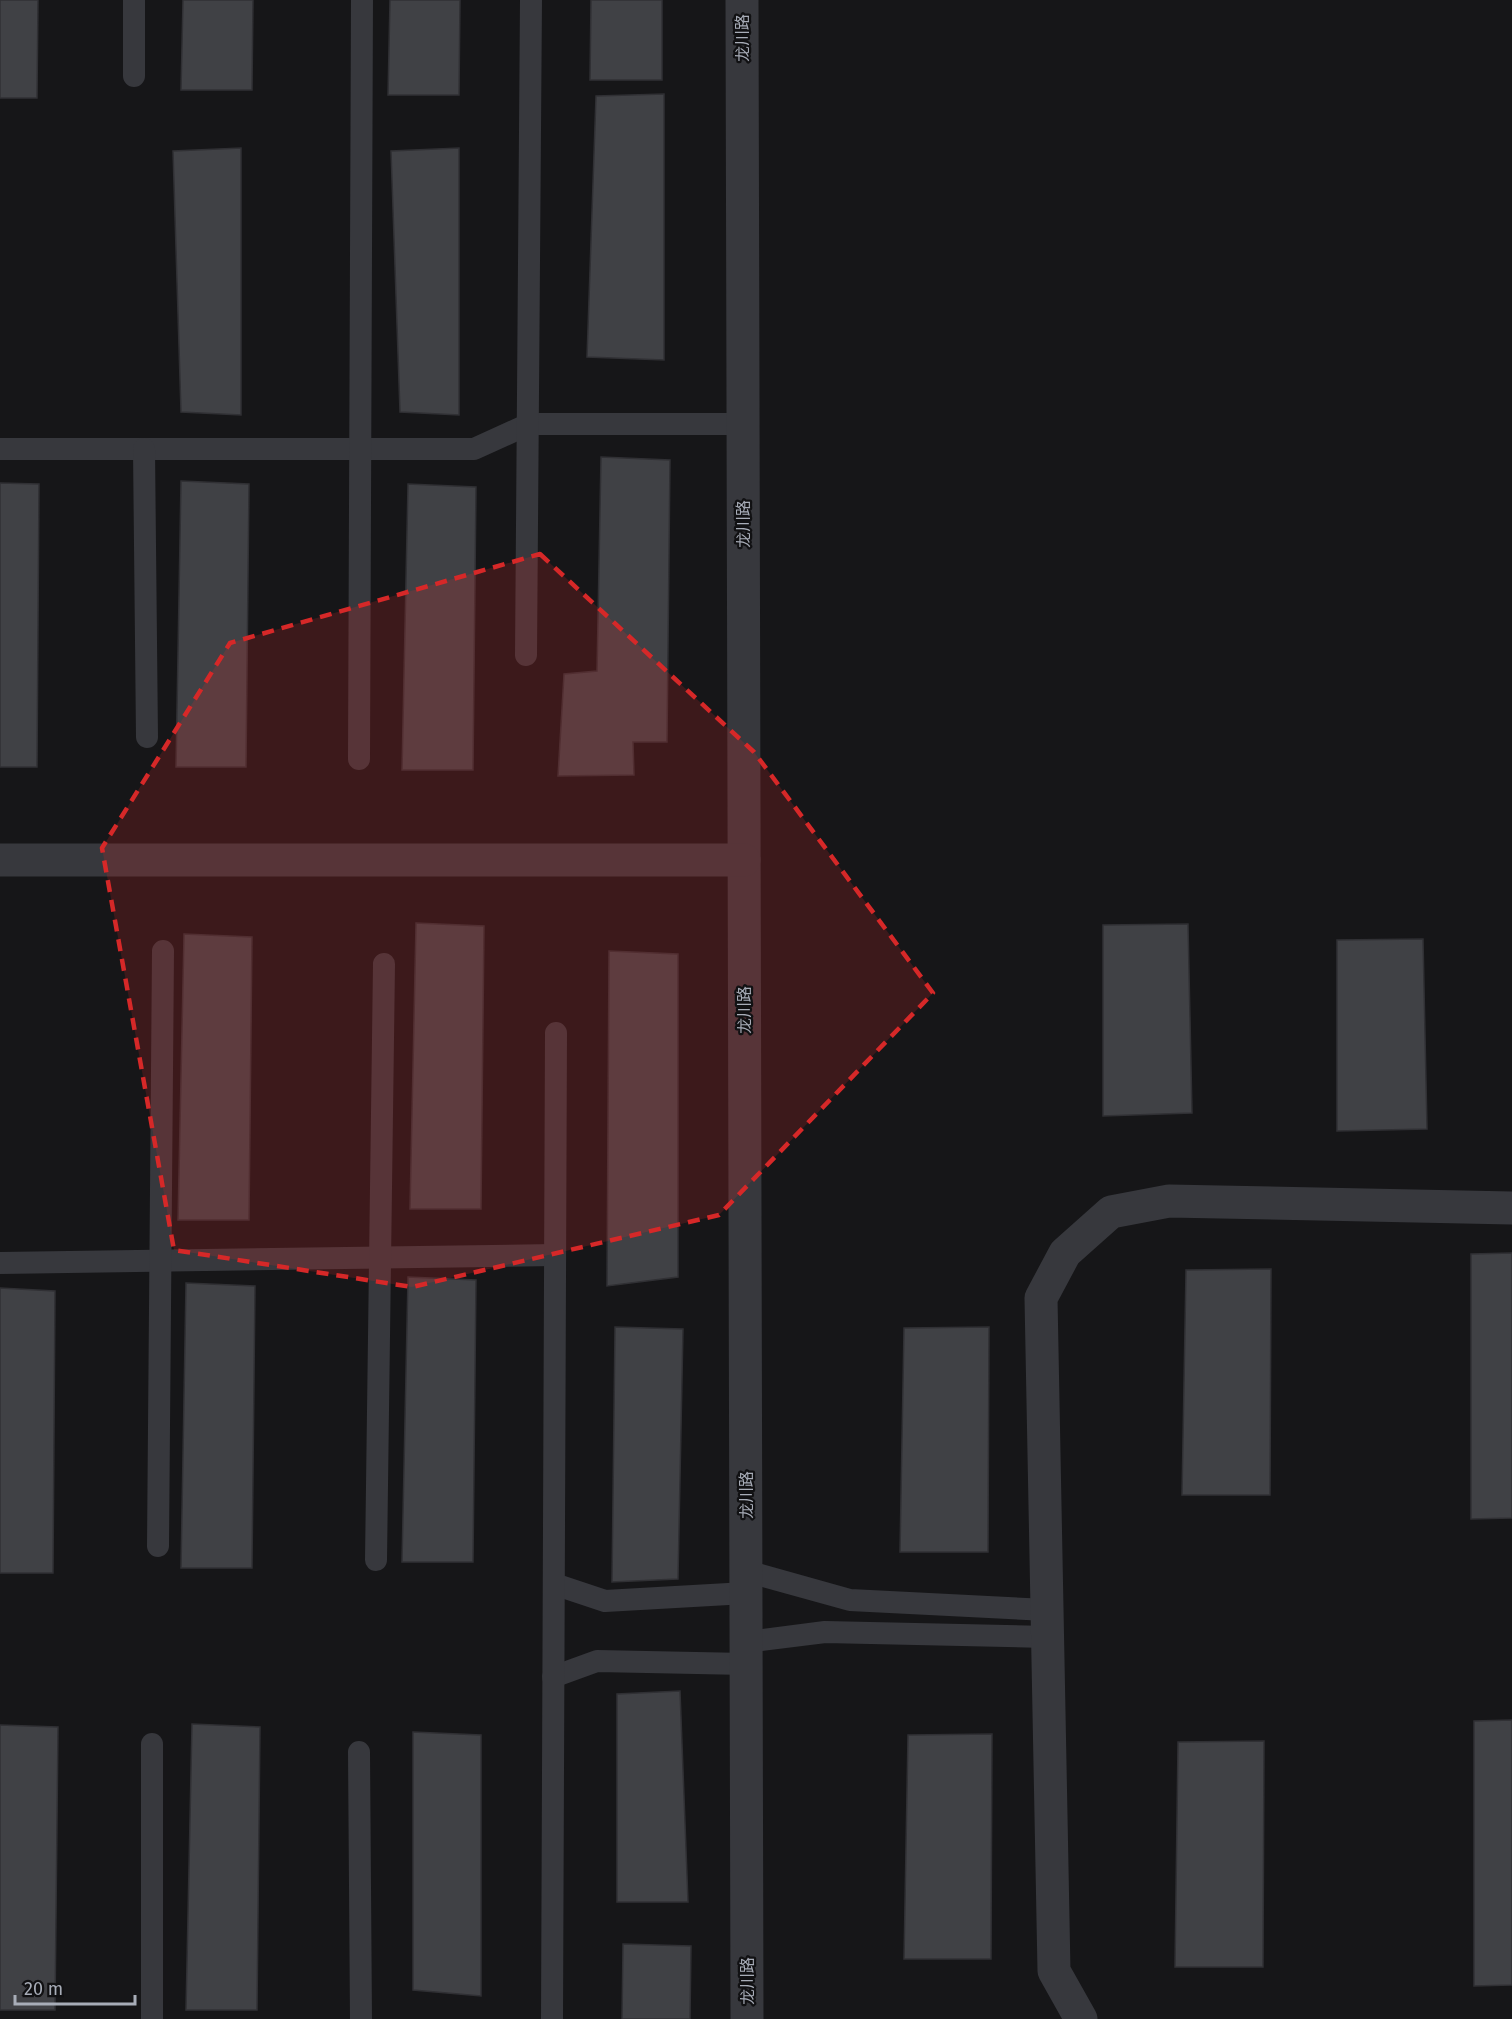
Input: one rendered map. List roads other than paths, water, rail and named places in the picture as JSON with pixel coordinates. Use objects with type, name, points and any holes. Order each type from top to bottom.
[{"type":"street","name":"龙川路","points":[[742,0],[747,2019]]},
{"type":"street","points":[[0,860],[744,860]]},
{"type":"street","points":[[1081,2019],[1054,1971],[1041,1298],[1065,1253],[1112,1212],[1169,1201],[1512,1208]]},
{"type":"lane","points":[[134,0],[134,76]]},
{"type":"lane","points":[[359,759],[362,0]]},
{"type":"lane","points":[[526,655],[531,0]]},
{"type":"lane","points":[[0,449],[474,449],[529,424],[743,424]]},
{"type":"lane","points":[[144,449],[147,737]]},
{"type":"lane","points":[[158,1546],[163,951]]},
{"type":"lane","points":[[376,1560],[384,964]]},
{"type":"lane","points":[[552,2019],[556,1033]]},
{"type":"lane","points":[[0,1263],[555,1255]]},
{"type":"lane","points":[[554,1584],[605,1601],[746,1582],[850,1600],[1047,1623]]},
{"type":"lane","points":[[553,1677],[597,1661],[746,1653],[825,1632],[1047,1623]]},
{"type":"lane","points":[[152,1744],[152,2019]]},
{"type":"lane","points":[[359,1752],[361,2019]]}]
